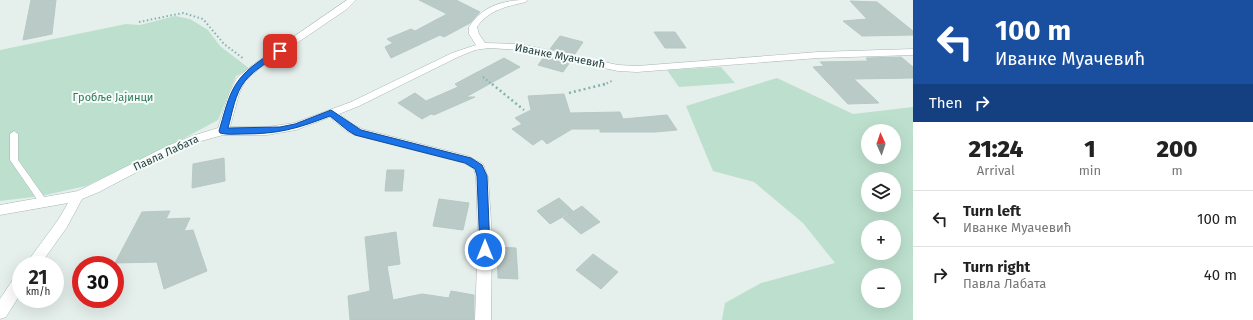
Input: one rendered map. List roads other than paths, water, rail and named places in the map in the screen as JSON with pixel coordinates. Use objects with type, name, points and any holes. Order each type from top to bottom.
[{"type":"street","points":[[223,131],[229,109],[241,80],[257,66],[352,0]]},
{"type":"street","points":[[482,46],[474,34],[473,27],[481,15],[498,7],[523,0]]},
{"type":"street","name":"Иванке Муачевић","points":[[223,131],[267,131],[280,130],[296,126],[355,104],[455,55],[482,46],[501,45],[520,47],[618,68],[637,70],[818,55],[913,52]]},
{"type":"street","points":[[331,113],[350,128],[358,132],[468,160],[479,167],[482,176],[485,236],[483,320]]},
{"type":"street","name":"Павла Лабата","points":[[78,196],[90,192],[194,139],[223,131]]},
{"type":"street","points":[[0,210],[78,196]]},
{"type":"street","points":[[39,256],[73,209],[78,196]]},
{"type":"street","points":[[0,312],[12,294]]},
{"type":"lane","points":[[14,134],[14,160],[44,203]]},
{"type":"park label","name":"Гробље Јајинци","points":[[113,97]]}]
